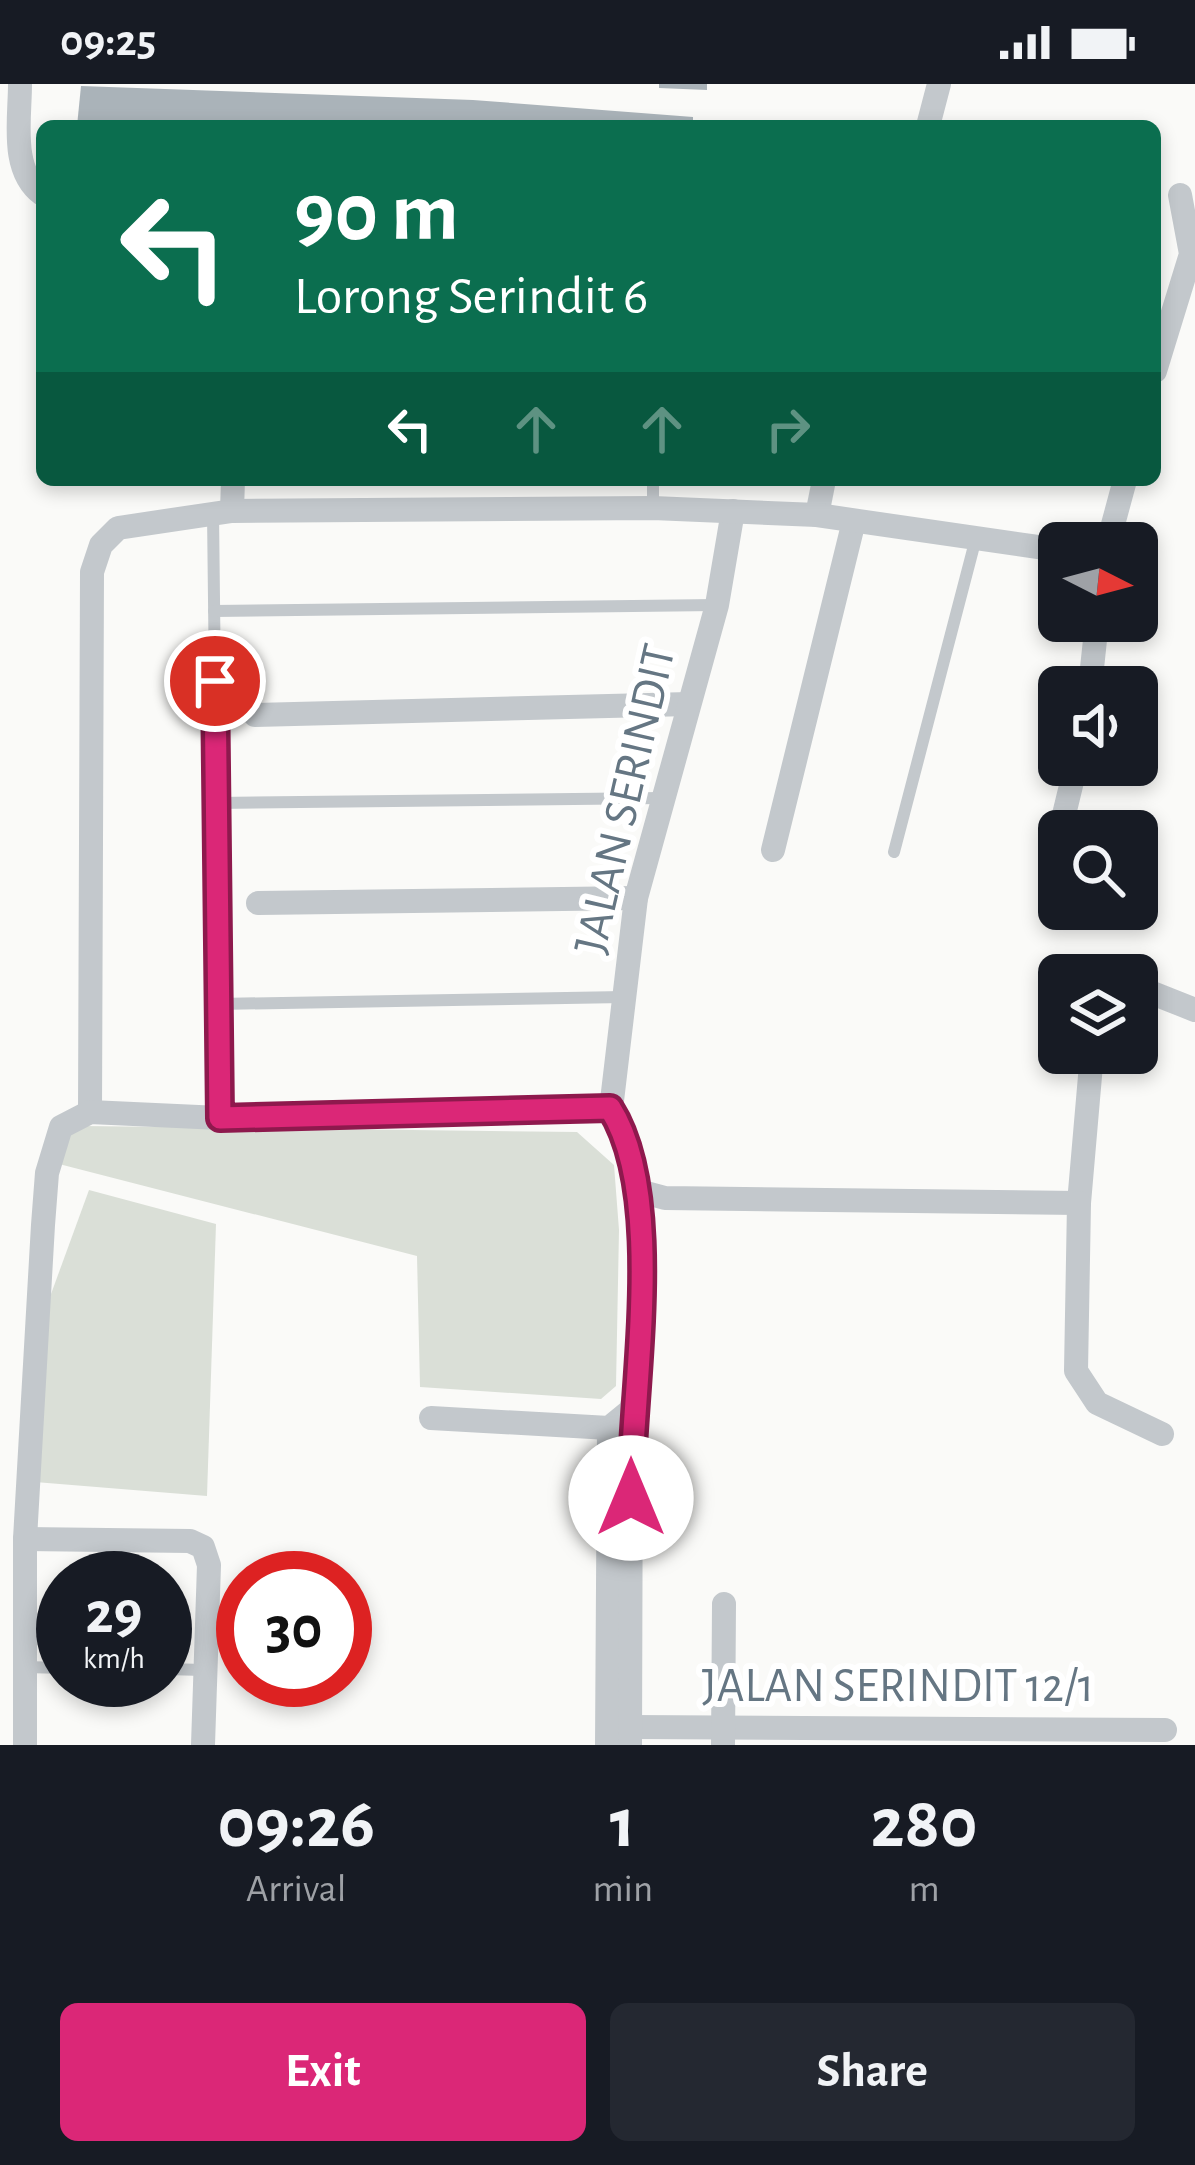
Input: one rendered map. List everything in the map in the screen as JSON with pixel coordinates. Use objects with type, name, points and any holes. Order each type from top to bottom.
[{"type":"street","points":[[20,84],[20,163],[36,189]]},
{"type":"street","points":[[930,120],[939,84]]},
{"type":"street","points":[[1161,352],[1191,254],[1180,196]]},
{"type":"street","points":[[223,512],[231,486]]},
{"type":"street","points":[[817,514],[823,486]]},
{"type":"street","points":[[1114,522],[1123,486]]},
{"type":"street","points":[[90,1112],[92,572],[101,545],[118,528],[223,512],[653,508],[817,514],[1038,547]]},
{"type":"street","name":"JALAN SERINDIT","points":[[610,1108],[636,898],[717,604],[733,511]]},
{"type":"street","points":[[773,850],[854,521]]},
{"type":"street","points":[[255,716],[689,704]]},
{"type":"street","points":[[259,903],[636,898]]},
{"type":"street","points":[[1158,995],[1195,1010]]},
{"type":"street","points":[[1090,1074],[1079,1203],[1076,1371],[1097,1403],[1162,1434]]},
{"type":"street","points":[[25,1745],[25,1539],[47,1173],[61,1126],[90,1112],[220,1118],[610,1108],[628,1137],[639,1191],[637,1384],[631,1411],[630,1736]]},
{"type":"street","points":[[639,1191],[665,1198],[1079,1203]]},
{"type":"street","points":[[431,1418],[609,1428],[631,1411]]},
{"type":"street","points":[[607,1745],[609,1428]]},
{"type":"street","points":[[25,1539],[199,1543],[209,1565],[203,1745]]},
{"type":"street","points":[[723,1736],[724,1604]]},
{"type":"street","name":"JALAN SERINDIT 12/1","points":[[630,1736],[1165,1730]]},
{"type":"lane","points":[[653,486],[653,508]]},
{"type":"lane","points":[[220,1118],[214,611],[223,512]]},
{"type":"lane","points":[[894,852],[976,538]]},
{"type":"lane","points":[[214,611],[717,604]]},
{"type":"lane","points":[[217,803],[663,798]]},
{"type":"lane","points":[[219,1004],[624,997]]},
{"type":"lane","points":[[24,1667],[36,1667]]},
{"type":"lane","points":[[192,1670],[205,1670]]},
{"type":"shaded area","points":[[83,1126],[577,1132],[614,1165],[619,1230],[616,1386],[601,1399],[420,1387],[417,1256],[59,1164],[63,1138]]},
{"type":"shaded area","points":[[89,1190],[216,1224],[207,1496],[35,1482],[47,1305]]},
{"type":"building","points":[[659,84],[707,84],[707,90],[659,88]]},
{"type":"building","points":[[81,86],[473,100],[693,117],[693,120],[78,120]]},
{"type":"route","points":[[215,681],[220,1118],[610,1108],[628,1137],[639,1191],[631,1498]]}]
